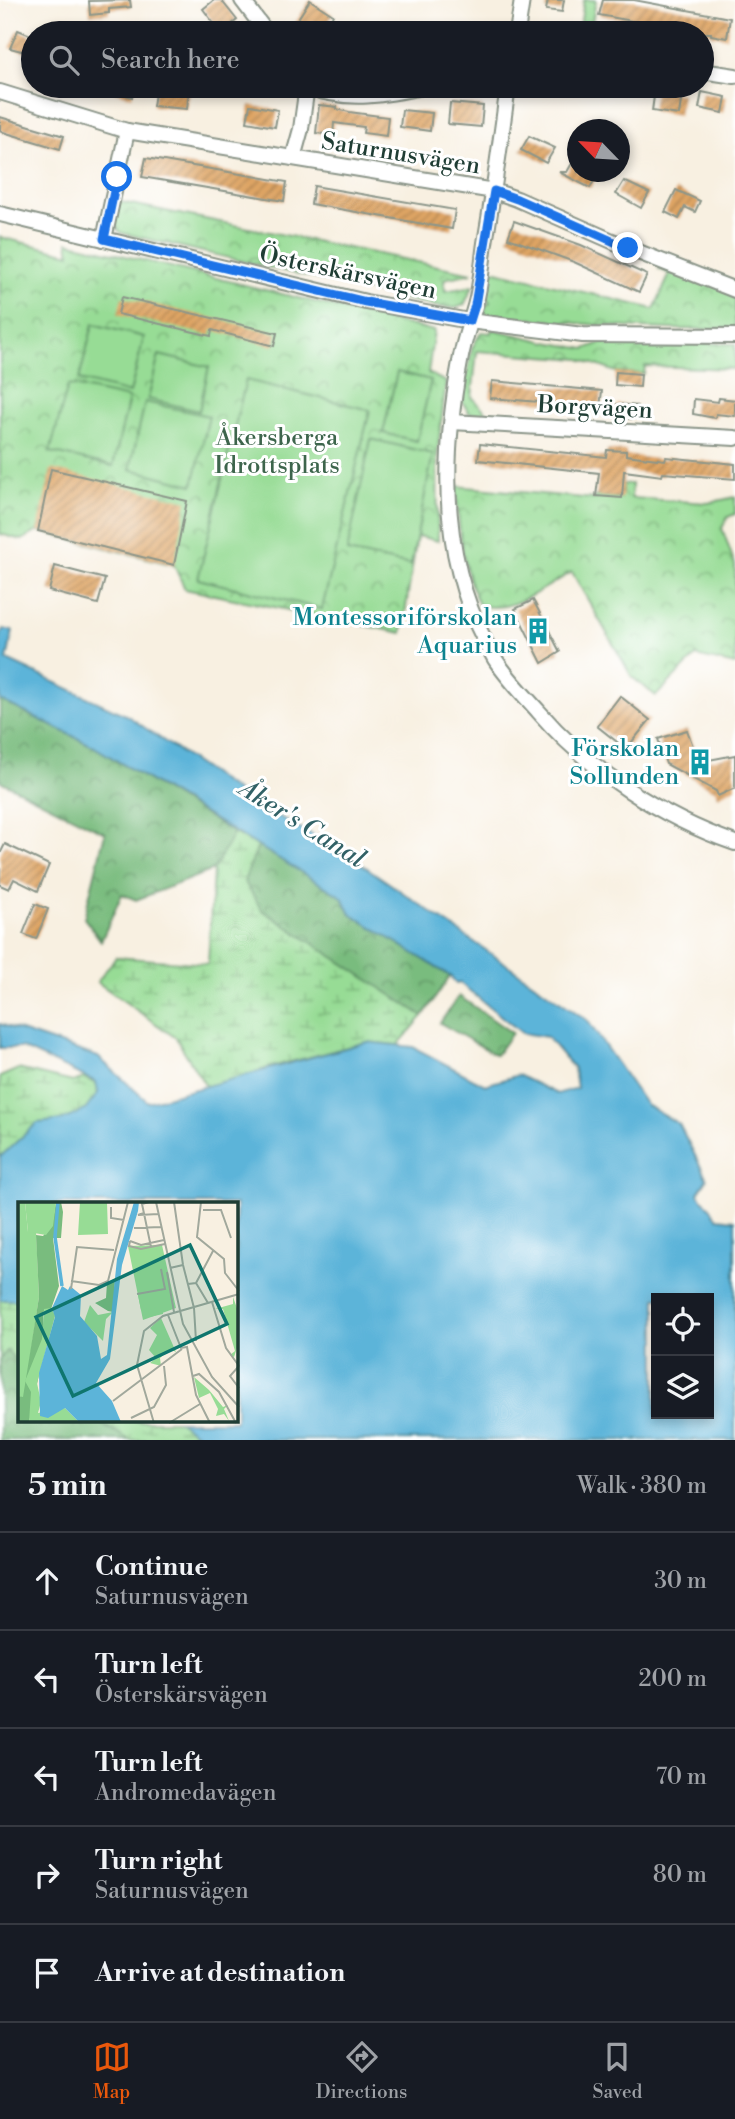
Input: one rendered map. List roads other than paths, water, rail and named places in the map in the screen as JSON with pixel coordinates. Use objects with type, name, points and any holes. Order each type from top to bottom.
[{"type":"street","points":[[242,0],[258,21]]},
{"type":"street","points":[[519,21],[522,0]]},
{"type":"street","points":[[714,73],[735,76]]},
{"type":"street","name":"Saturnusvägen","points":[[0,92],[127,131],[494,191],[735,290]]},
{"type":"street","points":[[293,158],[305,98]]},
{"type":"street","points":[[506,98],[475,305],[460,362],[452,422],[447,490],[455,556],[475,620],[496,660],[551,726],[592,763],[644,800],[735,843]]},
{"type":"street","points":[[104,239],[127,131]]},
{"type":"street","name":"Österskärsvägen","points":[[0,214],[366,302],[470,321],[583,335],[735,336]]},
{"type":"street","name":"Borgvägen","points":[[452,422],[735,438]]},
{"type":"water","points":[[3,629],[13,631],[7,660],[128,716],[246,798],[347,854],[587,1020],[646,1105],[679,1124],[707,1179],[698,1193],[718,1218],[735,1220],[735,1440],[205,1440],[180,1422],[238,1422],[238,1202],[18,1202],[18,1300],[0,1300],[0,1157],[37,1123],[63,1120],[85,1110],[98,1093],[96,1082],[22,1048],[0,1048],[0,1024],[98,1057],[148,1102],[367,1042],[413,1047],[485,1085],[518,1075],[557,1094],[577,1088],[574,1069],[547,1037],[522,1033],[460,983],[456,984],[450,976],[351,914],[342,897],[91,745],[0,700],[0,638]]},
{"type":"place","name":"Montessoriförskolan Aquarius","points":[[538,631]]},
{"type":"place","name":"Förskolan Sollunden","points":[[700,762]]},
{"type":"park label","name":"Åkersberga Idrottsplats","points":[[277,451]]},
{"type":"water label","name":"Åker's Canal","points":[[303,823]]}]
